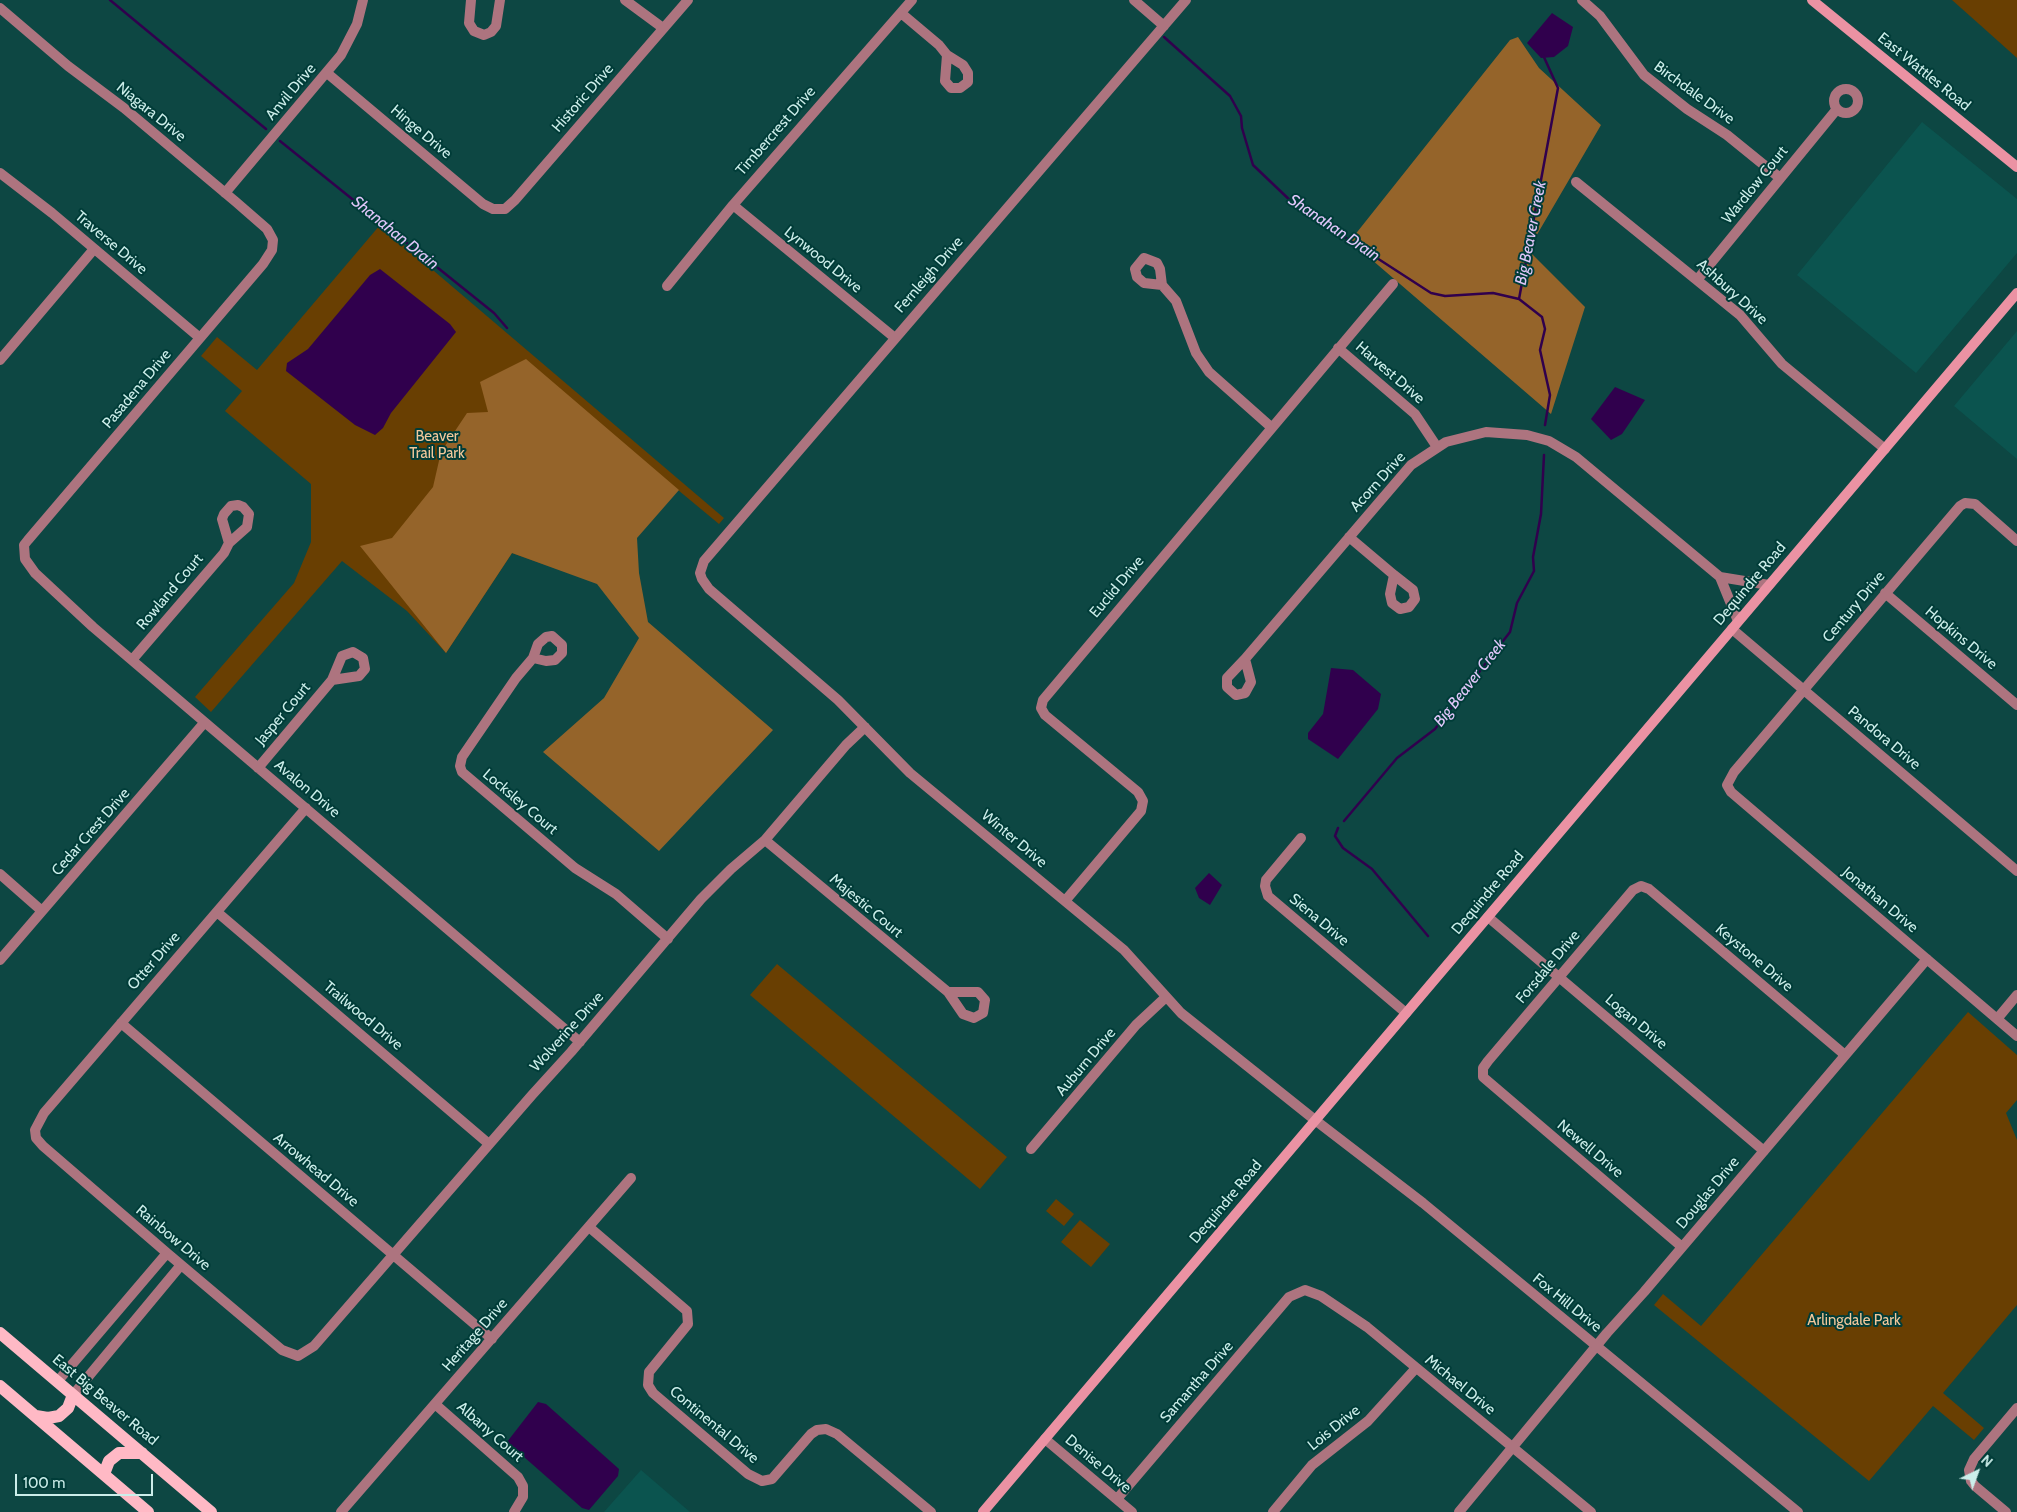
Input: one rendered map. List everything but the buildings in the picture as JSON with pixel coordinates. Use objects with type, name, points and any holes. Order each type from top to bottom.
[{"type":"main road","name":"East Wattles Road","points":[[1812,0],[2017,167]]},
{"type":"main road","name":"Dequindre Road","points":[[983,1512],[2017,293]]},
{"type":"main road","name":"East Big Beaver Road","points":[[0,1333],[211,1512]]},
{"type":"main road","points":[[0,1386],[148,1512]]},
{"type":"main road","points":[[36,1416],[48,1418],[59,1416],[68,1408],[72,1395]]},
{"type":"main road","points":[[104,1474],[109,1461],[119,1453],[142,1453]]},
{"type":"street","name":"Anvil Drive","points":[[225,193],[341,55],[351,37],[363,0]]},
{"type":"street","points":[[471,0],[469,19],[471,28],[478,34],[484,35],[491,32],[496,26],[500,0]]},
{"type":"street","points":[[625,0],[663,28]]},
{"type":"street","name":"Historic Drive","points":[[498,210],[505,209],[516,200],[688,0]]},
{"type":"street","name":"Timbercrest Drive","points":[[667,286],[732,205],[912,0]]},
{"type":"street","points":[[1134,0],[1164,26]]},
{"type":"street","name":"Fernleigh Drive","points":[[700,573],[704,561],[1186,0]]},
{"type":"street","name":"Birchdale Drive","points":[[1582,0],[1608,26],[1628,57],[1644,75],[1687,109],[1727,135],[1780,178]]},
{"type":"street","name":"Niagara Drive","points":[[0,8],[68,66],[124,108],[268,229],[273,245]]},
{"type":"street","points":[[901,13],[939,45],[946,55]]},
{"type":"street","name":"Hinge Drive","points":[[327,73],[482,204],[498,210]]},
{"type":"street","name":"Wardlow Court","points":[[1697,280],[1837,109]]},
{"type":"street","name":"Traverse Drive","points":[[0,173],[200,338]]},
{"type":"street","name":"Ashbury Drive","points":[[1576,182],[1740,315],[1782,364],[1885,449]]},
{"type":"street","name":"Lynwood Drive","points":[[732,205],[895,338]]},
{"type":"street","name":"Pasadena Drive","points":[[24,552],[28,540],[269,256],[273,245]]},
{"type":"street","points":[[1,358],[94,249]]},
{"type":"street","points":[[1162,284],[1176,301],[1196,353],[1208,372],[1271,427]]},
{"type":"street","name":"Euclid Drive","points":[[1065,901],[1141,811],[1143,801],[1138,792],[1045,715],[1041,708],[1043,700],[1393,284]]},
{"type":"street","name":"Harvest Drive","points":[[1338,348],[1415,414],[1437,447]]},
{"type":"street","name":"Acorn Drive","points":[[1244,660],[1407,470],[1437,447],[1458,438],[1486,432],[1516,432],[1549,441],[1584,463],[1720,577],[1769,586]]},
{"type":"street","name":"Century Drive","points":[[1728,785],[1734,772],[1956,509],[1965,503],[1975,504],[2017,540]]},
{"type":"street","points":[[1349,537],[1394,575]]},
{"type":"street","name":"Rowland Court","points":[[132,660],[224,553],[229,543]]},
{"type":"street","name":"Avalon Drive","points":[[24,552],[25,559],[35,573],[132,660],[580,1042]]},
{"type":"street","name":"Winter Drive","points":[[700,573],[709,589],[834,696],[910,773],[1133,958],[1181,1014],[1315,1120]]},
{"type":"street","name":"Acorn Drive","points":[[1720,577],[1735,625]]},
{"type":"street","name":"Hopkins Drive","points":[[1885,593],[2017,705]]},
{"type":"street","name":"Pandora Drive","points":[[1735,625],[1804,690],[2017,871]]},
{"type":"street","name":"Locksley Court","points":[[533,658],[516,678],[462,757],[460,766],[462,772],[575,868],[616,894],[668,939]]},
{"type":"street","name":"Jasper Court","points":[[258,768],[332,680]]},
{"type":"street","name":"Cedar Crest Drive","points":[[0,960],[204,723]]},
{"type":"street","name":"Wolverine Drive","points":[[293,1356],[303,1355],[314,1346],[580,1042],[714,885],[765,840],[846,745],[865,727]]},
{"type":"street","name":"Jonathan Drive","points":[[1728,785],[1731,792],[2017,1036]]},
{"type":"street","name":"Otter Drive","points":[[36,1138],[37,1124],[44,1113],[306,808]]},
{"type":"street","name":"Siena Drive","points":[[1301,838],[1266,880],[1265,886],[1268,896],[1406,1014]]},
{"type":"street","name":"Majestic Court","points":[[765,840],[948,992]]},
{"type":"street","points":[[0,874],[42,911]]},
{"type":"street","name":"Forsdale Drive","points":[[1483,1072],[1488,1061],[1559,977],[1633,890],[1641,886]]},
{"type":"street","name":"Keystone Drive","points":[[1641,886],[1655,894],[1845,1055]]},
{"type":"street","name":"Trailwood Drive","points":[[217,912],[489,1144]]},
{"type":"street","name":"Logan Drive","points":[[1488,916],[1764,1151]]},
{"type":"street","name":"Douglas Drive","points":[[1459,1512],[1596,1346],[1927,959]]},
{"type":"street","points":[[1997,1019],[2017,996]]},
{"type":"street","name":"Auburn Drive","points":[[1032,1149],[1136,1025],[1166,997]]},
{"type":"street","name":"Arrowhead Drive","points":[[121,1023],[492,1339]]},
{"type":"street","name":"Newell Drive","points":[[1483,1072],[1484,1077],[1491,1085],[1682,1247]]},
{"type":"street","name":"Fox Hill Drive","points":[[1315,1120],[1423,1203],[1798,1512]]},
{"type":"street","name":"Rainbow Drive","points":[[36,1138],[181,1265],[282,1350],[293,1356]]},
{"type":"street","name":"Heritage Drive","points":[[341,1512],[631,1178]]},
{"type":"street","name":"Continental Drive","points":[[589,1227],[687,1311],[688,1324],[650,1372],[648,1385],[653,1393],[748,1474],[762,1481],[772,1479],[811,1434],[816,1430],[826,1429],[834,1432],[931,1512]]},
{"type":"street","points":[[57,1382],[167,1253]]},
{"type":"street","points":[[72,1395],[181,1265]]},
{"type":"street","name":"Michael Drive","points":[[1305,1290],[1321,1296],[1347,1312],[1591,1512]]},
{"type":"street","name":"Samantha Drive","points":[[1117,1499],[1289,1297],[1305,1290]]},
{"type":"street","points":[[104,1327],[118,1339]]},
{"type":"street","name":"Lois Drive","points":[[1273,1512],[1312,1465],[1368,1421],[1416,1368]]},
{"type":"street","name":"Albany Court","points":[[434,1404],[518,1477],[523,1486],[523,1497],[514,1512]]},
{"type":"street","points":[[2006,1512],[1975,1486],[1969,1474],[1970,1465],[1974,1458],[2017,1408]]},
{"type":"street","name":"Denise Drive","points":[[1044,1440],[1132,1512]]},
{"type":"shaded area","points":[[1552,13],[1573,27],[1568,46],[1554,57],[1541,58],[1527,43]]},
{"type":"shaded area","points":[[1518,37],[1539,68],[1601,125],[1528,250],[1585,307],[1551,414],[1350,241],[1510,40]]},
{"type":"shaded area","points":[[1922,122],[2017,199],[2017,253],[1916,373],[1797,275]]},
{"type":"shaded area","points":[[380,269],[450,324],[456,332],[391,413],[383,428],[375,435],[355,425],[286,371],[287,363],[308,349],[370,275]]},
{"type":"shaded area","points":[[2017,331],[2017,459],[1954,406]]},
{"type":"shaded area","points":[[526,359],[679,490],[637,538],[639,573],[648,622],[773,730],[659,851],[543,752],[604,698],[639,638],[597,584],[512,553],[446,653],[360,546],[392,538],[433,487],[441,452],[467,413],[488,412],[480,382]]},
{"type":"shaded area","points":[[1615,387],[1645,400],[1622,434],[1611,440],[1591,419]]},
{"type":"shaded area","points":[[1331,668],[1353,670],[1381,694],[1378,709],[1338,759],[1308,739],[1308,733],[1323,714]]},
{"type":"shaded area","points":[[1209,873],[1222,885],[1210,905],[1199,898],[1195,888]]},
{"type":"shaded area","points":[[538,1402],[546,1404],[619,1469],[618,1476],[589,1510],[582,1508],[507,1442]]},
{"type":"shaded area","points":[[641,1470],[690,1512],[604,1512]]},
{"type":"green space","points":[[1952,0],[2017,0],[2017,58],[1979,24]]},
{"type":"green space","name":"Beaver Trail Park","points":[[380,225],[724,518],[719,524],[678,490],[597,583],[512,553],[446,653],[407,611],[342,561],[211,712],[195,697],[294,583],[311,542],[311,484],[225,411],[242,391],[201,356],[217,337],[257,370]]},
{"type":"green space","points":[[777,964],[1007,1157],[980,1189],[750,995]]},
{"type":"green space","name":"Arlingdale Park","points":[[1968,1012],[2017,1055],[2017,1100],[2006,1113],[2017,1140],[2017,1305],[1943,1393],[1984,1428],[1974,1440],[1933,1406],[1869,1481],[1654,1305],[1663,1294],[1701,1326]]},
{"type":"green space","points":[[1056,1199],[1074,1214],[1064,1226],[1046,1211]]},
{"type":"green space","points":[[1080,1220],[1110,1244],[1091,1267],[1061,1242]]},
{"type":"waterway","name":"Shanahan Drain","points":[[110,0],[266,129]]},
{"type":"waterway","name":"Shanahan Drain","points":[[1164,37],[1230,96],[1241,116],[1242,128],[1253,165],[1295,205],[1431,293],[1445,296],[1493,293],[1519,299],[1542,317],[1545,329],[1540,350],[1550,395],[1545,425]]},
{"type":"waterway","name":"Big Beaver Creek","points":[[1519,299],[1558,88],[1543,55]]},
{"type":"waterway","name":"Shanahan Drain","points":[[280,141],[494,313],[507,328]]},
{"type":"waterway","name":"Big Beaver Creek","points":[[1344,821],[1397,758],[1435,729],[1510,632],[1517,603],[1534,571],[1533,557],[1541,514],[1544,455]]},
{"type":"waterway","name":"Big Beaver Creek","points":[[1338,828],[1335,836],[1343,848],[1372,869],[1428,936]]}]
